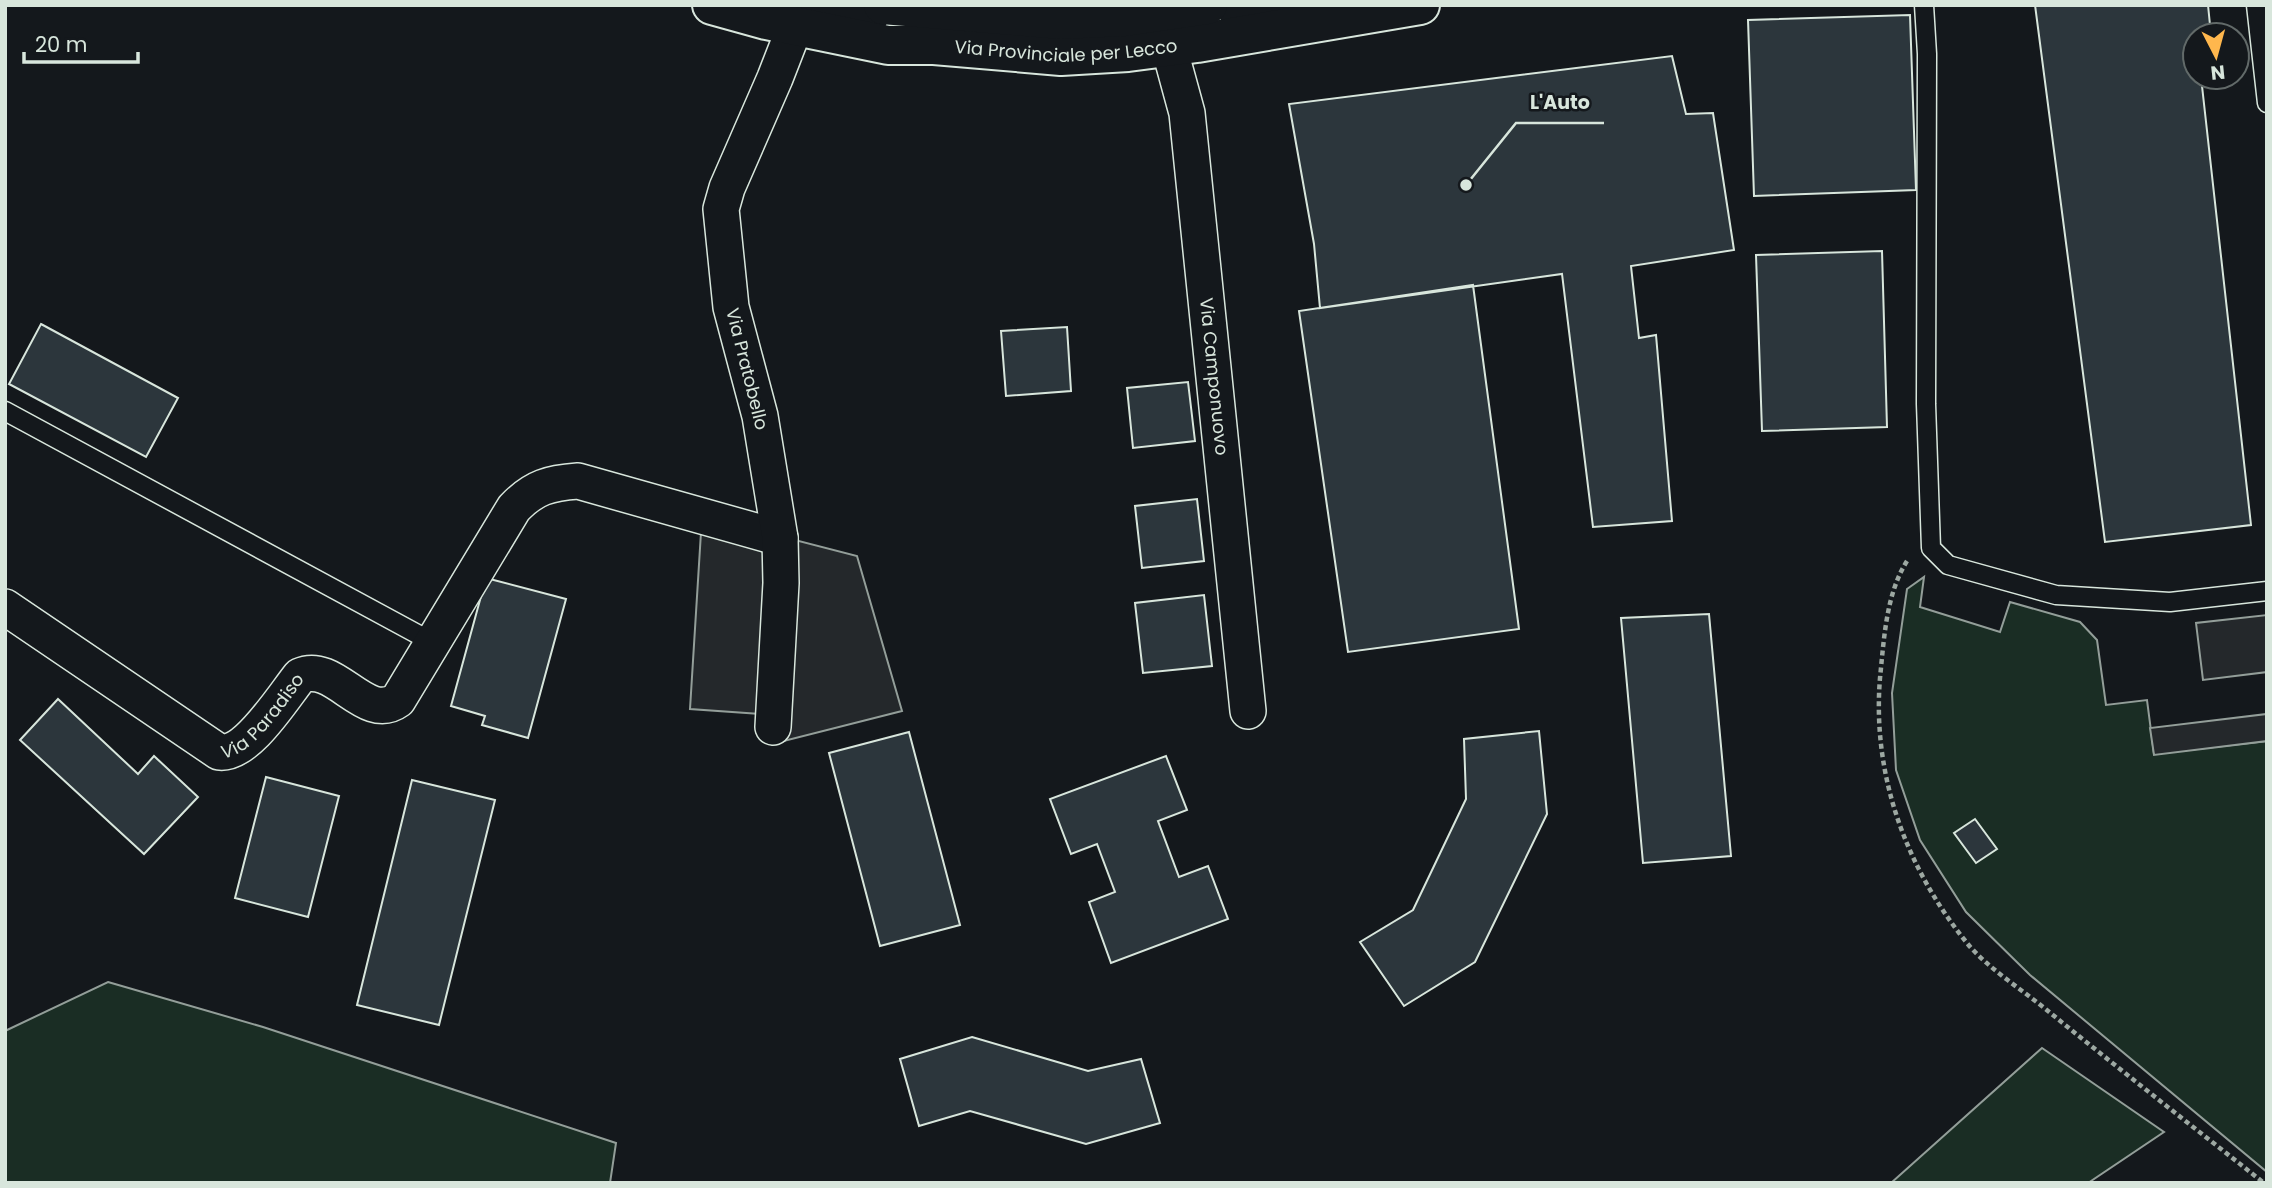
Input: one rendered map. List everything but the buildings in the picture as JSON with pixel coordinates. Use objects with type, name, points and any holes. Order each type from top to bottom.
[{"type":"main road","name":"Via Provinciale per Lecco","points":[[712,5],[766,20],[796,24],[888,45],[934,45],[1061,56],[1169,47],[1420,5]]},
{"type":"main road","name":"Via Provinciale per Lecco","points":[[883,5],[975,15],[1061,20],[1125,17],[1208,5]]},
{"type":"street","points":[[796,24],[804,11],[837,19],[869,20],[876,5]]},
{"type":"street","points":[[1169,47],[1171,35],[1181,27],[1292,5]]},
{"type":"street","name":"Via Pratobello","points":[[772,727],[781,583],[780,538],[760,416],[731,307],[721,209],[727,187],[796,24]]},
{"type":"street","name":"Via Camponuovo","points":[[1169,47],[1187,113],[1248,711]]},
{"type":"street","name":"Via Paradiso","points":[[5,607],[219,752],[226,753],[243,746],[300,676],[307,673],[323,676],[377,706],[391,705],[398,700],[514,508],[528,494],[546,484],[578,481],[780,538]]},
{"type":"lane","points":[[1924,5],[1927,54],[1926,404],[1931,548],[1948,565],[2056,595],[2171,602],[2267,591]]},
{"type":"lane","points":[[2256,5],[2267,103]]},
{"type":"lane","points":[[5,411],[432,642]]},
{"type":"path","points":[[1930,526],[1898,575],[1884,638],[1878,700],[1881,760],[1893,807],[1925,886],[1969,946],[2264,1183]]},
{"type":"green space","points":[[1924,577],[1920,607],[2000,632],[2010,602],[2080,622],[2097,640],[2106,705],[2147,700],[2154,754],[2267,741],[2267,1172],[2030,975],[1966,912],[1920,840],[1896,770],[1892,693],[1907,589]]},
{"type":"green space","points":[[108,982],[263,1027],[616,1143],[610,1183],[5,1183],[5,1031]]},
{"type":"green space","points":[[2042,1048],[2164,1132],[2088,1183],[1891,1183]]},
{"type":"shaded area","points":[[702,516],[857,556],[902,711],[772,744],[773,715],[690,709]]},
{"type":"shaded area","points":[[2267,615],[2267,672],[2203,680],[2196,623]]},
{"type":"shaded area","points":[[2267,714],[2267,741],[2154,755],[2150,728]]},
{"type":"place","name":"L'Auto","points":[[1466,185]]}]
